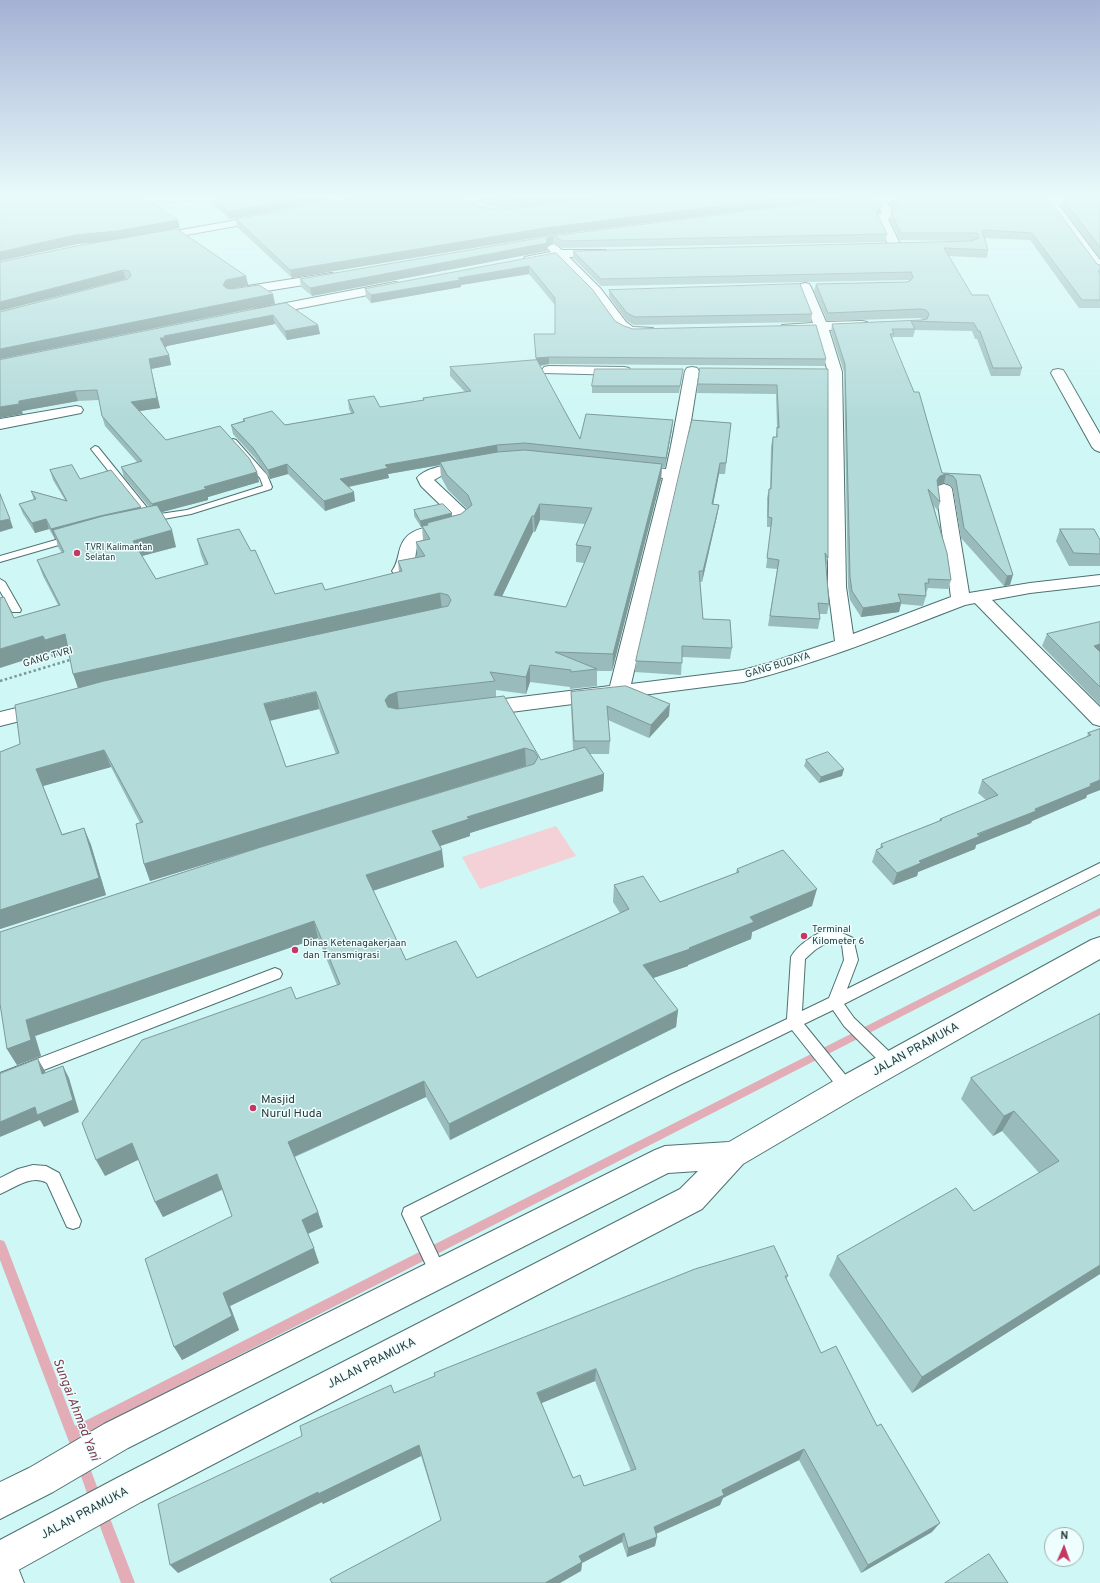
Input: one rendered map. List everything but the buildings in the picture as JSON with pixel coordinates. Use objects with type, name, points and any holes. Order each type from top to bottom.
[{"type":"main road","points":[[577,272],[597,292],[621,325],[626,329],[633,331],[663,331]]},
{"type":"main road","points":[[232,293],[342,275]]},
{"type":"main road","points":[[251,314],[405,284]]},
{"type":"main road","points":[[790,287],[821,286]]},
{"type":"main road","points":[[805,287],[821,327],[827,372],[837,587],[845,644]]},
{"type":"main road","points":[[597,292],[612,292]]},
{"type":"main road","points":[[775,328],[874,325]]},
{"type":"main road","points":[[548,370],[636,371]]},
{"type":"main road","points":[[619,692],[679,446],[692,371]]},
{"type":"main road","points":[[1058,373],[1100,447]]},
{"type":"main road","points":[[0,424],[76,410]]},
{"type":"main road","points":[[401,571],[405,568],[407,562],[409,545],[416,537],[462,523],[464,520],[462,516],[427,483],[425,478],[437,472],[483,464]]},
{"type":"main road","points":[[619,468],[672,474]]},
{"type":"main road","points":[[944,489],[969,598],[1100,719]]},
{"type":"main road","name":"GANG BUDAYA","points":[[462,711],[743,676],[774,668],[845,644],[969,598],[1100,580]]},
{"type":"main road","points":[[0,719],[66,702]]},
{"type":"main road","name":"JALAN PRAMUKA","points":[[0,1560],[59,1526],[691,1199],[733,1154],[891,1063],[1100,947]]},
{"type":"main road","name":"JALAN PRAMUKA","points":[[0,1501],[41,1480],[116,1436],[432,1259],[665,1160],[733,1154]]},
{"type":"main road","points":[[0,1568],[5,1583]]},
{"type":"lane","points":[[136,522],[150,518],[188,512],[268,487],[264,476],[245,453],[227,435]]},
{"type":"lane","points":[[95,450],[150,518]]},
{"type":"lane","points":[[0,559],[83,535]]},
{"type":"lane","points":[[0,582],[3,593],[16,610]]},
{"type":"lane","points":[[432,1259],[410,1214],[1100,868]]},
{"type":"lane","points":[[835,1002],[851,960],[848,942],[831,934],[810,946],[798,957],[794,1022],[847,1088]]},
{"type":"lane","points":[[0,1080],[275,974]]},
{"type":"lane","points":[[835,1002],[849,1022],[891,1063]]},
{"type":"lane","points":[[0,1186],[24,1174],[34,1172],[46,1174],[53,1178],[73,1221]]},
{"type":"path","name":"GANG TVRI","points":[[0,681],[74,659]]},
{"type":"shaded area","points":[[556,826],[576,856],[480,889],[462,857]]},
{"type":"waterway","points":[[71,1434],[1100,911]]},
{"type":"waterway","name":"Sungai Ahmad Yani","points":[[0,1245],[71,1434]]},
{"type":"waterway","name":"Sungai Ahmad Yani","points":[[71,1434],[78,1451]]},
{"type":"waterway","name":"Sungai Ahmad Yani","points":[[83,1464],[96,1500]]},
{"type":"waterway","name":"Sungai Ahmad Yani","points":[[101,1513],[128,1583]]},
{"type":"place","name":"TVRI Kalimantan Selatan","points":[[77,553]]},
{"type":"place","name":"Terminal Kilometer 6","points":[[804,936]]},
{"type":"place","name":"Dinas Ketenagakerjaan dan Transmigrasi","points":[[295,950]]},
{"type":"place","name":"Masjid Nurul Huda","points":[[253,1108]]}]
